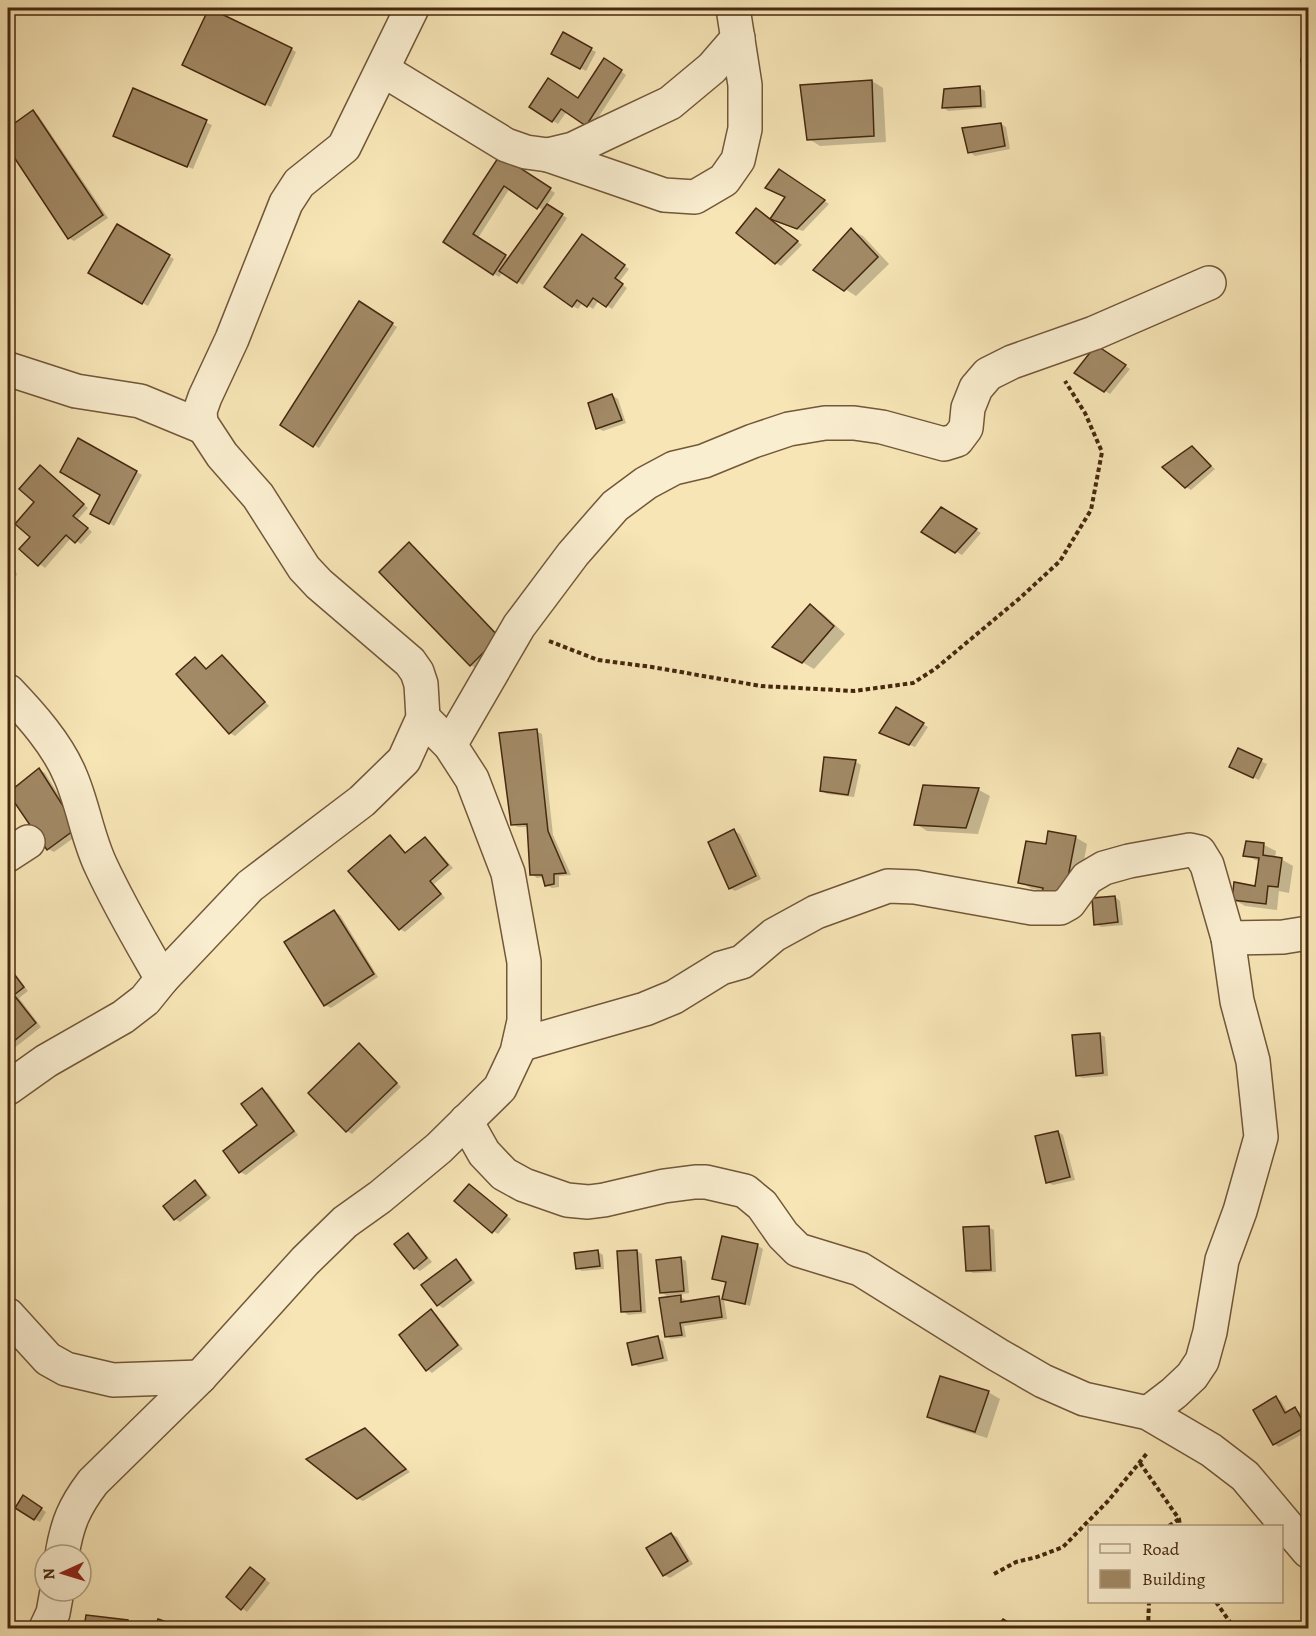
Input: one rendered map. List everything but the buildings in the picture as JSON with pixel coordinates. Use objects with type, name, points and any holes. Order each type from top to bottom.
[{"type":"street","points":[[8,1088],[46,1061],[123,1017],[145,1000],[250,886],[362,801],[404,760],[423,718],[421,684],[410,662],[319,584],[304,568],[258,496],[222,455],[203,427],[200,411],[232,339],[286,203],[299,183],[344,147],[412,8]]},
{"type":"street","points":[[383,70],[506,145],[548,156],[664,195],[695,197],[724,180],[738,160],[745,129],[745,85],[735,23]]},
{"type":"street","points":[[548,156],[573,148],[670,104],[712,68],[735,23]]},
{"type":"street","points":[[450,745],[519,626],[573,554],[615,506],[646,483],[674,468],[704,461],[753,441],[789,429],[825,423],[854,423],[882,427],[944,444],[957,440],[966,428],[968,408],[976,387],[988,375],[1012,362],[1094,333],[1209,283]]},
{"type":"street","points":[[8,369],[76,391],[140,401],[203,427]]},
{"type":"street","points":[[8,691],[64,762],[71,776],[100,866],[162,979]]},
{"type":"street","points":[[66,1543],[71,1518],[78,1502],[93,1482],[200,1377],[321,1245],[345,1222],[380,1197],[439,1148],[500,1088],[519,1045],[524,1021],[524,962],[508,873],[472,779],[450,745],[423,718]]},
{"type":"street","points":[[519,1045],[645,1009],[674,997],[721,968],[742,962],[774,935],[816,912],[888,886],[924,888],[1032,908],[1060,908],[1066,906],[1086,878],[1104,868],[1129,861],[1195,850],[1203,857],[1207,865],[1228,938],[1238,1002],[1253,1061],[1261,1137],[1240,1211],[1222,1260],[1210,1332],[1202,1361],[1192,1376],[1174,1393],[1158,1419]]},
{"type":"street","points":[[1228,938],[1282,937],[1308,933]]},
{"type":"street","points":[[466,1122],[484,1153],[504,1174],[524,1185],[567,1200],[588,1202],[604,1200],[664,1186],[695,1182],[706,1182],[745,1191],[762,1205],[783,1235],[798,1250],[860,1269],[998,1356],[1043,1381],[1084,1399],[1158,1419],[1211,1450],[1245,1476],[1308,1551]]},
{"type":"street","points":[[8,1315],[48,1359],[66,1369],[113,1380],[200,1377]]},
{"type":"street","points":[[46,1629],[55,1603]]},
{"type":"path","points":[[519,626],[556,645],[598,660],[652,667],[761,687],[854,691],[913,683],[935,669],[1020,598],[1060,561],[1091,510],[1102,452],[1085,413],[1046,350]]},
{"type":"path","points":[[994,1574],[1016,1562],[1063,1547],[1108,1502],[1140,1463],[1158,1419]]},
{"type":"path","points":[[1140,1463],[1179,1519],[1180,1525]]},
{"type":"path","points":[[1172,1525],[1179,1519]]},
{"type":"path","points":[[1148,1629],[1149,1603]]},
{"type":"path","points":[[1217,1603],[1234,1629]]}]
